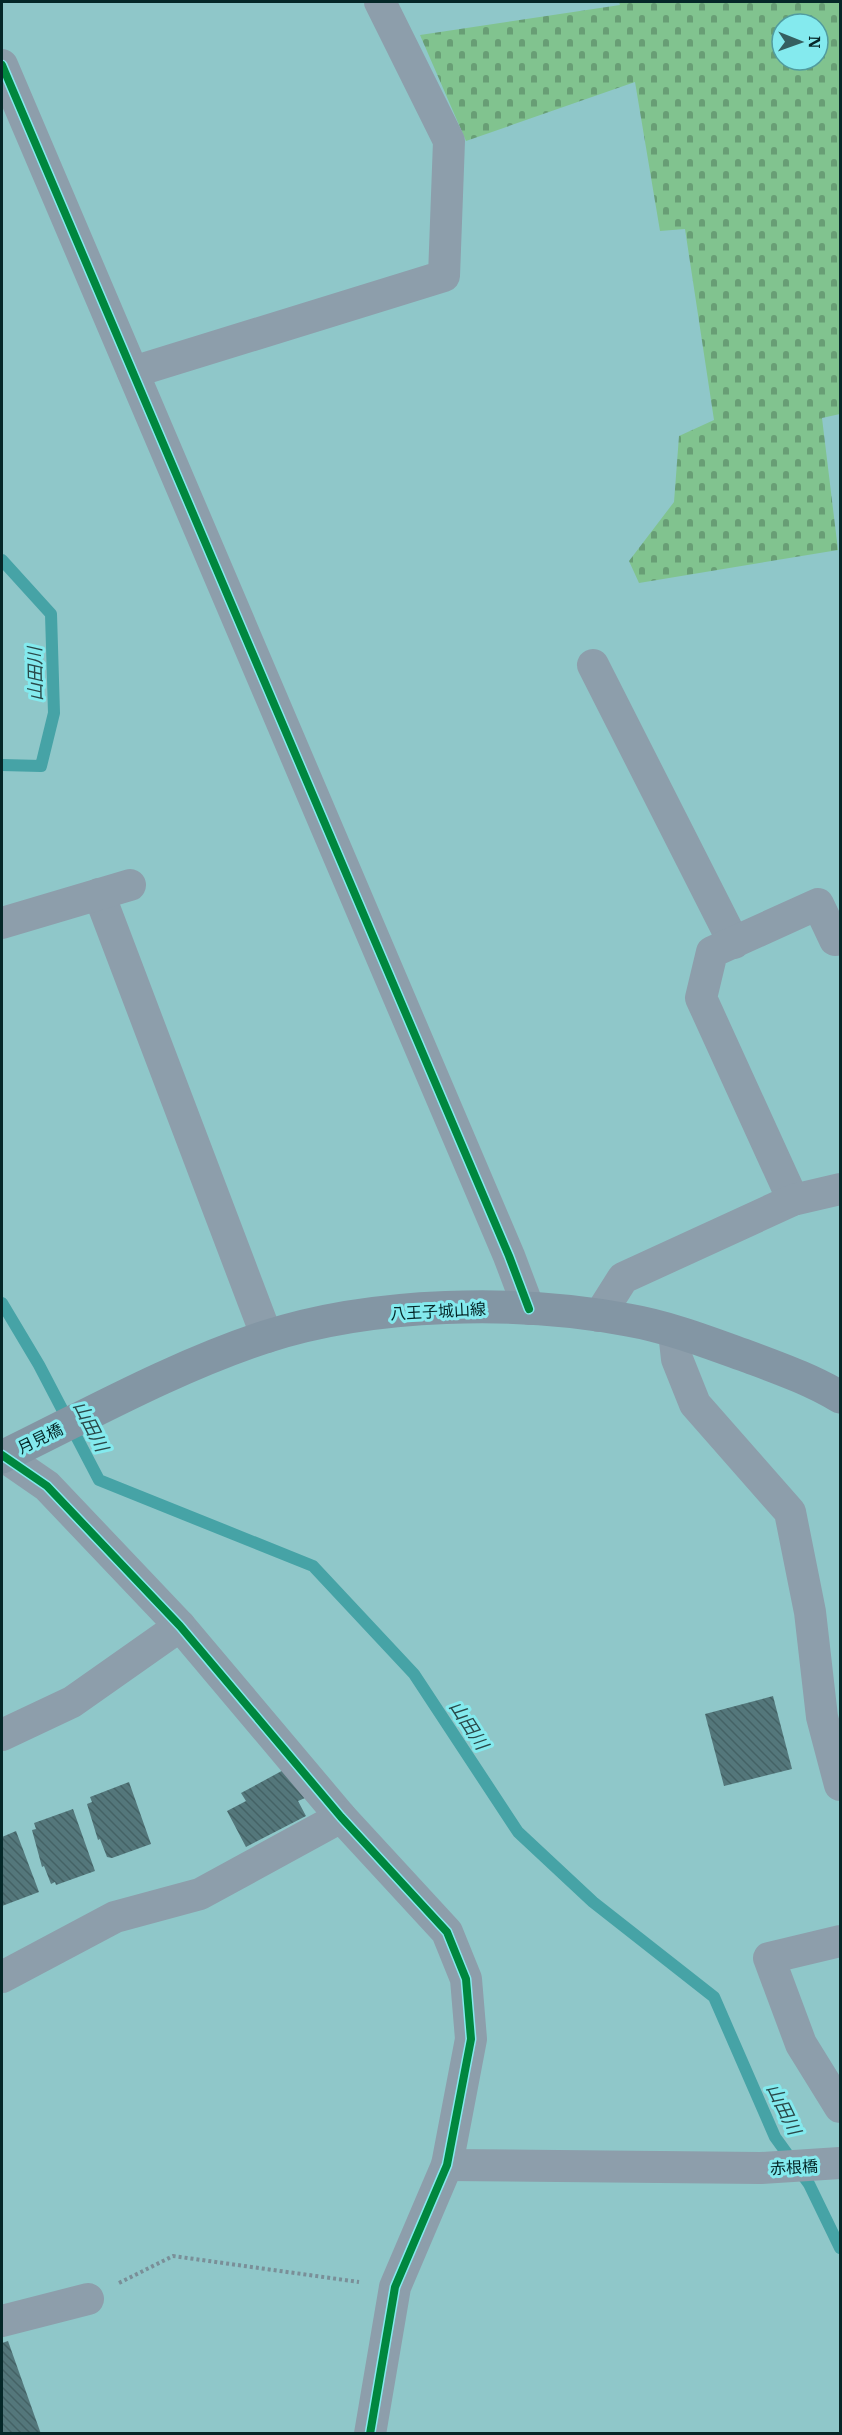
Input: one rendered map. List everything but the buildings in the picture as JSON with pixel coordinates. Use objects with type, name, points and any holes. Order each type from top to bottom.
[{"type":"main road","name":"八王子城山線","points":[[110,1405],[196,1363],[267,1337],[357,1316],[455,1307],[529,1309],[630,1320],[674,1332],[802,1377],[840,1396]]},
{"type":"main road","name":"月見橋","points":[[2,1456],[110,1405]]},
{"type":"street","points":[[133,372],[444,276],[449,141],[380,2]]},
{"type":"street","points":[[2,65],[509,1256],[529,1309]]},
{"type":"street","points":[[593,665],[734,943]]},
{"type":"street","points":[[2,923],[130,885]]},
{"type":"street","points":[[99,894],[267,1337]]},
{"type":"street","points":[[793,1200],[701,998],[712,952],[818,904],[835,940]]},
{"type":"street","points":[[599,1316],[623,1278],[793,1200],[840,1189]]},
{"type":"street","points":[[674,1332],[677,1359],[694,1404],[790,1512],[810,1612],[822,1717],[840,1785]]},
{"type":"street","points":[[2,1456],[47,1486],[180,1626],[341,1817],[447,1932],[466,1979],[471,2039],[447,2165],[395,2287],[370,2433]]},
{"type":"street","points":[[2,1735],[72,1702],[180,1626]]},
{"type":"street","points":[[2,1977],[115,1917],[200,1894],[341,1817]]},
{"type":"street","points":[[840,1941],[769,1958],[801,2044],[840,2107]]},
{"type":"street","name":"赤根橋","points":[[447,2165],[761,2168],[833,2164]]},
{"type":"street","points":[[2,2321],[88,2299]]},
{"type":"path","points":[[88,2299],[173,2256],[395,2287]]},
{"type":"green space","points":[[619,2],[840,2],[840,414],[822,418],[838,550],[639,583],[629,561],[674,502],[679,436],[714,420],[685,229],[660,231],[635,82],[466,141],[420,35],[620,5]]},
{"type":"waterway","name":"山田川","points":[[2,560],[51,614],[54,713],[41,766],[2,765]]},
{"type":"waterway","name":"山田川","points":[[2,1303],[39,1365],[99,1480],[313,1566],[414,1674],[518,1832],[593,1902],[714,1997],[775,2137],[809,2184],[840,2248]]},
{"type":"cycle path","points":[[2,65],[509,1256],[529,1309]]},
{"type":"cycle path","points":[[2,1455],[47,1486],[180,1626],[341,1817],[447,1932],[466,1979],[471,2039],[447,2165],[395,2287],[370,2434]]}]
